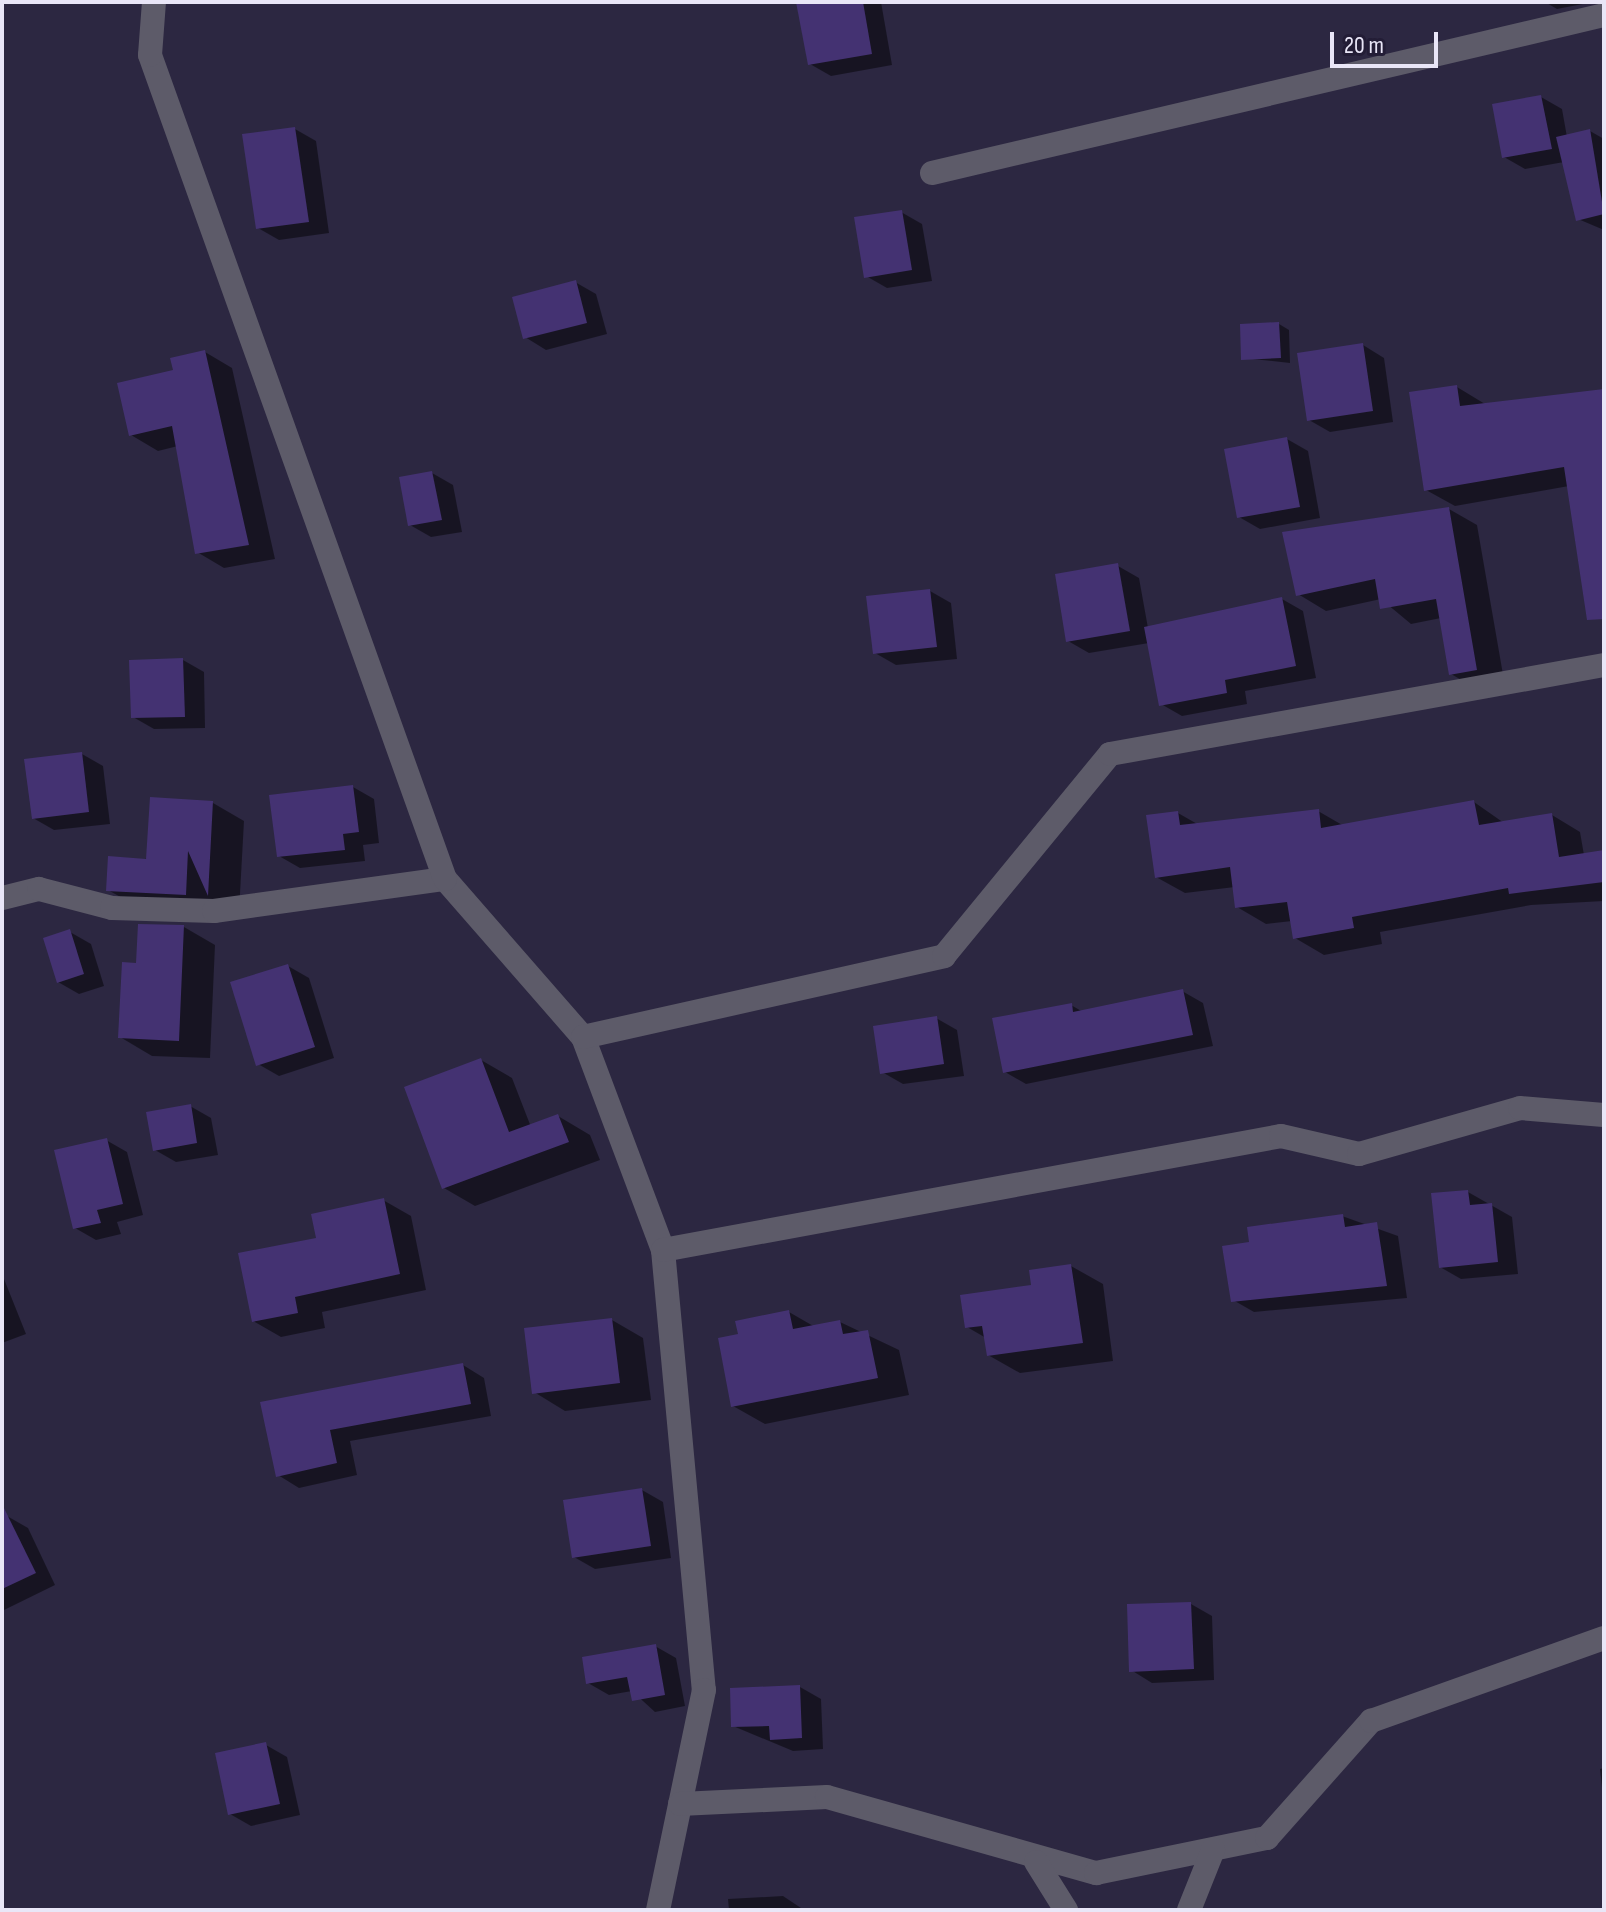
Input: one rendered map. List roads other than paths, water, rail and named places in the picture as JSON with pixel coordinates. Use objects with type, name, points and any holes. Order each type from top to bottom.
[{"type":"street","points":[[154,2],[150,55],[445,879],[583,1037],[663,1250],[704,1690],[658,1910]]},
{"type":"street","points":[[932,173],[1604,15]]},
{"type":"street","points":[[583,1037],[944,956],[1110,754],[1604,665]]},
{"type":"street","points":[[2,898],[39,889],[112,908],[214,911],[445,879]]},
{"type":"street","points":[[663,1250],[1281,1136],[1359,1154],[1520,1108],[1604,1115]]},
{"type":"street","points":[[680,1804],[827,1797],[1036,1862],[1096,1873],[1267,1838],[1371,1721],[1604,1638]]},
{"type":"street","points":[[1189,1910],[1213,1850]]},
{"type":"street","points":[[1036,1862],[1066,1910]]}]
